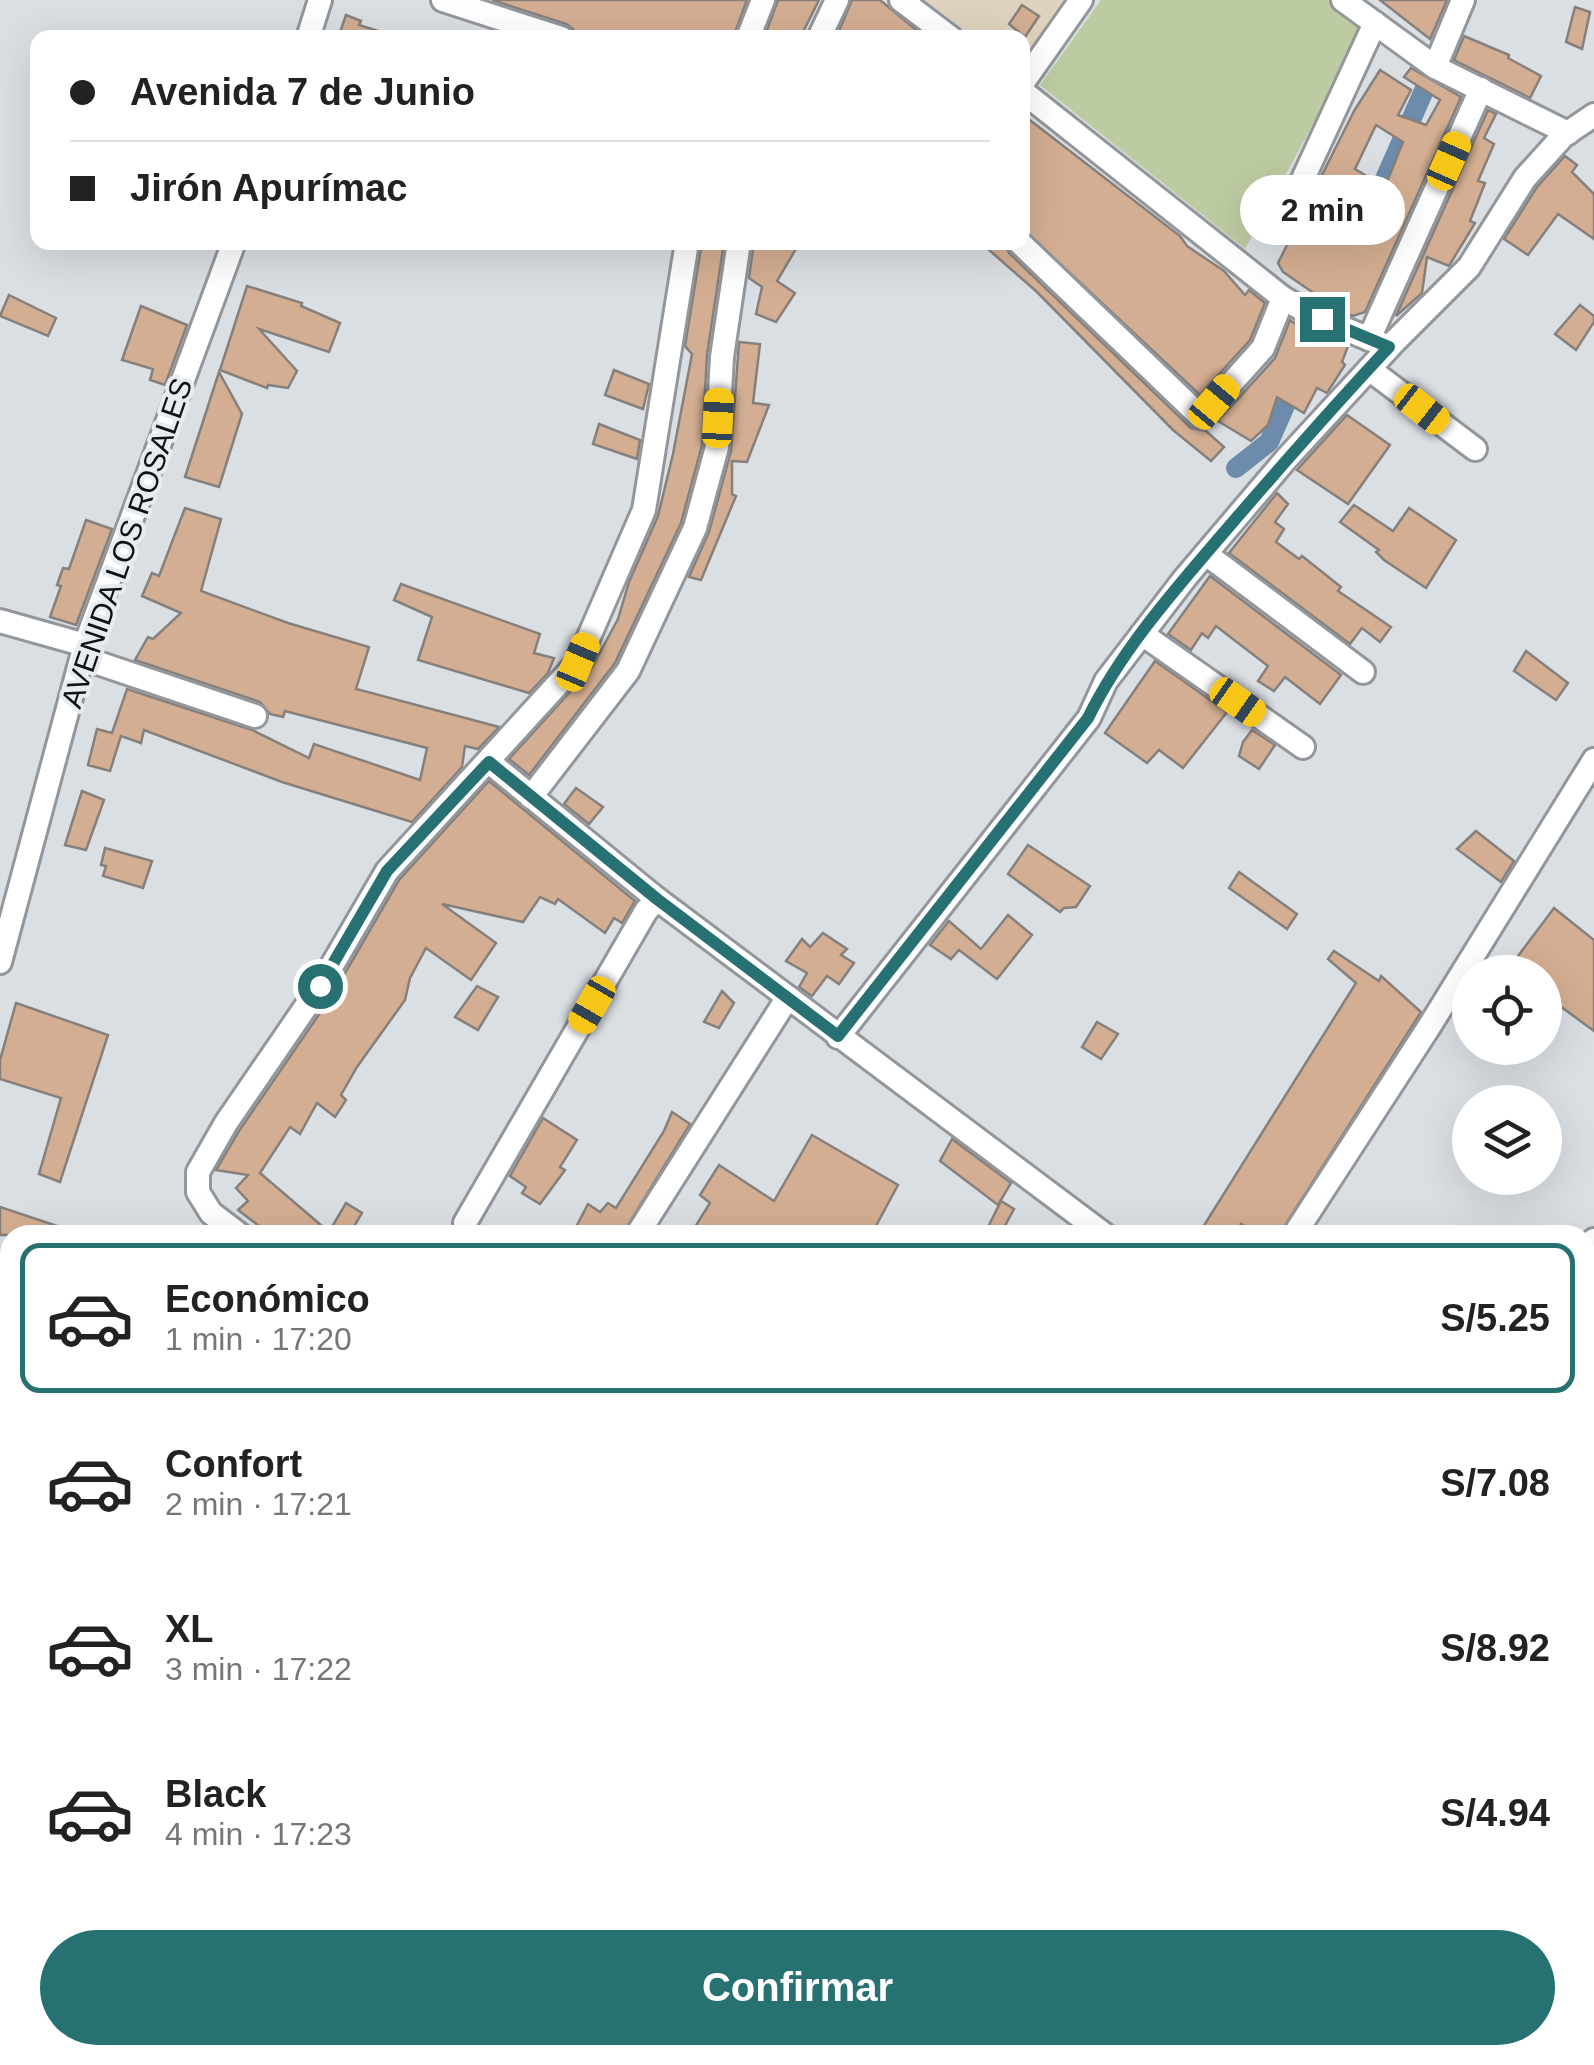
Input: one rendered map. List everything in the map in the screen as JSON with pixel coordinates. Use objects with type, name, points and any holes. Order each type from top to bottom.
[{"type":"street","points":[[311,30],[320,0]]},
{"type":"street","points":[[443,0],[536,30]]},
{"type":"street","points":[[751,30],[763,0]]},
{"type":"street","points":[[823,30],[837,0]]},
{"type":"street","points":[[901,0],[940,30]]},
{"type":"street","points":[[1030,75],[1081,0]]},
{"type":"street","points":[[1344,0],[1435,66],[1568,132]]},
{"type":"street","points":[[1435,66],[1463,0]]},
{"type":"street","points":[[1284,220],[1375,23]]},
{"type":"street","points":[[838,1036],[1088,718],[1106,681],[1142,634],[1287,458],[1369,368],[1481,90]]},
{"type":"street","points":[[1030,93],[1283,298],[1379,343]]},
{"type":"street","points":[[1379,343],[1469,268],[1525,178],[1568,132],[1594,115]]},
{"type":"street","name":"AVENIDA LOS ROSALES","points":[[0,962],[84,652],[231,250]]},
{"type":"street","points":[[227,1225],[211,1213],[198,1192],[198,1172],[226,1123],[320,986],[387,871],[578,662],[644,510],[685,250]]},
{"type":"street","points":[[531,798],[628,671],[695,528],[716,448],[722,357],[739,250]]},
{"type":"street","points":[[1027,250],[1200,417],[1262,348],[1283,298]]},
{"type":"street","points":[[1369,368],[1474,449]]},
{"type":"street","points":[[1206,554],[1363,672]]},
{"type":"street","points":[[0,621],[255,716]]},
{"type":"street","points":[[1142,634],[1302,747]]},
{"type":"street","points":[[1301,1225],[1430,1027],[1594,760]]},
{"type":"street","points":[[489,762],[657,899],[1092,1225]]},
{"type":"street","points":[[464,1223],[646,911],[657,899]]},
{"type":"street","points":[[644,1225],[788,997]]},
{"type":"shaded area","points":[[925,0],[1065,0],[1030,50],[1030,30],[965,30]]},
{"type":"green space","points":[[1101,0],[1328,0],[1360,22],[1364,31],[1245,249],[1040,85]]},
{"type":"building","points":[[492,0],[747,0],[736,30],[573,30],[566,24]]},
{"type":"building","points":[[778,0],[819,0],[804,30],[767,30]]},
{"type":"building","points":[[852,0],[880,0],[916,30],[839,30]]},
{"type":"building","points":[[1380,0],[1447,0],[1430,39]]},
{"type":"building","points":[[1022,5],[1039,16],[1030,30],[1016,30],[1009,24]]},
{"type":"building","points":[[1575,7],[1590,12],[1582,49],[1566,42]]},
{"type":"building","points":[[346,15],[375,30],[341,30]]},
{"type":"building","points":[[1464,36],[1509,55],[1508,58],[1541,76],[1530,98],[1454,60]]},
{"type":"building","points":[[1411,68],[1461,97],[1365,312],[1353,316],[1283,272],[1278,263],[1354,111],[1380,70],[1411,90],[1398,115],[1426,125],[1440,100],[1404,77]],"holes":[[[1376,125],[1403,142],[1385,187],[1355,169]]]},
{"type":"building","points":[[1488,110],[1496,114],[1484,138],[1494,144],[1478,181],[1485,183],[1470,221],[1475,223],[1449,266],[1427,257],[1422,293],[1396,316]]},
{"type":"building","points":[[1030,120],[1224,271],[1245,295],[1249,290],[1265,303],[1250,340],[1200,395],[1030,236]]},
{"type":"building","points":[[1565,156],[1577,165],[1572,172],[1594,194],[1594,239],[1558,214],[1528,255],[1504,239],[1537,187]]},
{"type":"building","points":[[701,250],[723,250],[707,355],[702,445],[681,523],[615,663],[529,775],[509,759],[591,669],[618,619],[629,582],[658,516],[692,354],[685,346]]},
{"type":"building","points":[[753,250],[795,250],[777,281],[795,293],[776,322],[756,314],[762,287],[749,278]]},
{"type":"building","points":[[989,250],[1008,250],[1191,428],[1206,431],[1224,447],[1211,461],[1173,430],[1037,292]]},
{"type":"building","points":[[247,286],[302,303],[301,306],[340,323],[329,352],[259,329],[297,371],[288,388],[267,388],[220,370]]},
{"type":"building","points":[[9,295],[56,318],[48,336],[0,316]]},
{"type":"building","points":[[1580,305],[1594,316],[1594,322],[1576,350],[1555,334]]},
{"type":"building","points":[[141,306],[187,325],[165,385],[150,380],[153,369],[122,360]]},
{"type":"building","points":[[1290,320],[1323,343],[1325,337],[1348,346],[1342,362],[1345,365],[1327,393],[1317,388],[1304,413],[1277,397],[1268,425],[1251,441],[1218,421],[1275,358]]},
{"type":"building","points":[[739,342],[760,344],[753,403],[769,405],[747,462],[732,461],[732,494],[736,496],[701,580],[689,577],[709,532],[731,451]]},
{"type":"building","points":[[614,370],[649,384],[643,409],[605,395]]},
{"type":"building","points":[[219,372],[242,414],[219,487],[185,477]]},
{"type":"building","points":[[1347,415],[1390,445],[1348,504],[1297,470]]},
{"type":"building","points":[[599,424],[640,440],[637,459],[593,444]]},
{"type":"building","points":[[1277,493],[1288,504],[1275,522],[1284,529],[1276,542],[1299,559],[1302,556],[1341,587],[1338,591],[1391,627],[1380,642],[1362,628],[1350,644],[1229,553]]},
{"type":"building","points":[[1354,505],[1393,531],[1409,508],[1456,540],[1426,588],[1384,560],[1376,552],[1379,550],[1340,522]]},
{"type":"building","points":[[185,508],[221,519],[201,591],[369,647],[356,689],[499,727],[478,749],[465,746],[462,767],[412,822],[282,782],[144,730],[141,743],[121,736],[110,771],[88,765],[97,729],[112,733],[127,689],[252,730],[309,758],[314,744],[420,780],[427,748],[285,711],[283,717],[270,714],[260,702],[135,660],[148,637],[153,639],[181,613],[142,596],[152,573],[159,576]]},
{"type":"building","points":[[86,520],[112,529],[76,625],[50,617],[63,568],[69,569]]},
{"type":"building","points":[[1210,576],[1341,675],[1320,704],[1285,677],[1274,691],[1258,681],[1268,666],[1216,626],[1208,638],[1202,633],[1191,650],[1168,634]]},
{"type":"building","points":[[401,584],[540,634],[534,653],[554,658],[548,673],[529,693],[418,660],[432,617],[394,600]]},
{"type":"building","points":[[1526,651],[1568,683],[1556,700],[1514,671]]},
{"type":"building","points":[[1155,661],[1227,712],[1183,768],[1159,750],[1147,763],[1105,733]]},
{"type":"building","points":[[1252,730],[1275,745],[1259,769],[1239,756]]},
{"type":"building","points":[[489,781],[635,901],[622,923],[614,918],[605,933],[558,899],[555,904],[540,897],[523,922],[442,904],[496,943],[471,980],[426,948],[410,978],[405,1000],[357,1067],[341,1095],[346,1100],[335,1117],[317,1103],[300,1134],[290,1127],[260,1173],[321,1225],[258,1225],[238,1210],[248,1201],[236,1188],[248,1175],[216,1170],[333,994],[399,880]]},
{"type":"building","points":[[576,788],[603,807],[589,824],[564,804]]},
{"type":"building","points":[[82,791],[104,800],[86,850],[65,845]]},
{"type":"building","points":[[1476,831],[1514,861],[1501,882],[1457,849]]},
{"type":"building","points":[[1028,845],[1090,886],[1076,907],[1060,912],[1008,874]]},
{"type":"building","points":[[105,848],[152,861],[143,888],[103,876]]},
{"type":"building","points":[[1239,872],[1297,914],[1287,929],[1229,888]]},
{"type":"building","points":[[1554,908],[1594,940],[1594,1031],[1562,1007],[1562,955],[1519,955]]},
{"type":"building","points":[[1008,915],[1032,935],[997,979],[959,950],[951,959],[930,945],[949,921],[981,949]]},
{"type":"building","points":[[823,933],[847,949],[841,955],[854,963],[839,984],[827,976],[812,996],[799,987],[807,973],[786,961],[802,939],[810,947]]},
{"type":"building","points":[[1334,951],[1379,981],[1381,976],[1421,1012],[1285,1225],[1204,1225],[1356,983],[1328,959]]},
{"type":"building","points":[[477,986],[498,997],[478,1030],[455,1017]]},
{"type":"building","points":[[722,991],[734,1003],[719,1028],[704,1022]]},
{"type":"building","points":[[16,1003],[108,1035],[60,1182],[39,1174],[61,1098],[0,1079],[0,1060]]},
{"type":"building","points":[[1097,1022],[1118,1034],[1101,1059],[1082,1047]]},
{"type":"building","points":[[672,1112],[690,1124],[628,1225],[577,1225],[588,1204],[600,1212],[608,1203],[616,1208]]},
{"type":"building","points":[[543,1118],[577,1140],[560,1167],[565,1170],[540,1204],[522,1193],[526,1187],[510,1176]]},
{"type":"building","points":[[812,1135],[898,1185],[876,1225],[696,1225],[710,1203],[700,1195],[719,1165],[774,1201]]},
{"type":"building","points":[[952,1139],[1011,1183],[998,1205],[940,1161]]},
{"type":"building","points":[[1001,1201],[1014,1209],[1005,1225],[989,1225]]},
{"type":"building","points":[[346,1203],[362,1213],[355,1225],[333,1225]]},
{"type":"building","points":[[0,1207],[54,1225],[0,1225]]},
{"type":"waterway","points":[[1373,206],[1434,68]]},
{"type":"waterway","points":[[1236,468],[1269,442],[1341,278]]},
{"type":"route","points":[[320,986],[387,871],[489,762],[657,899],[838,1036],[1088,718],[1106,681],[1185,578],[1389,347],[1322,319]]}]
